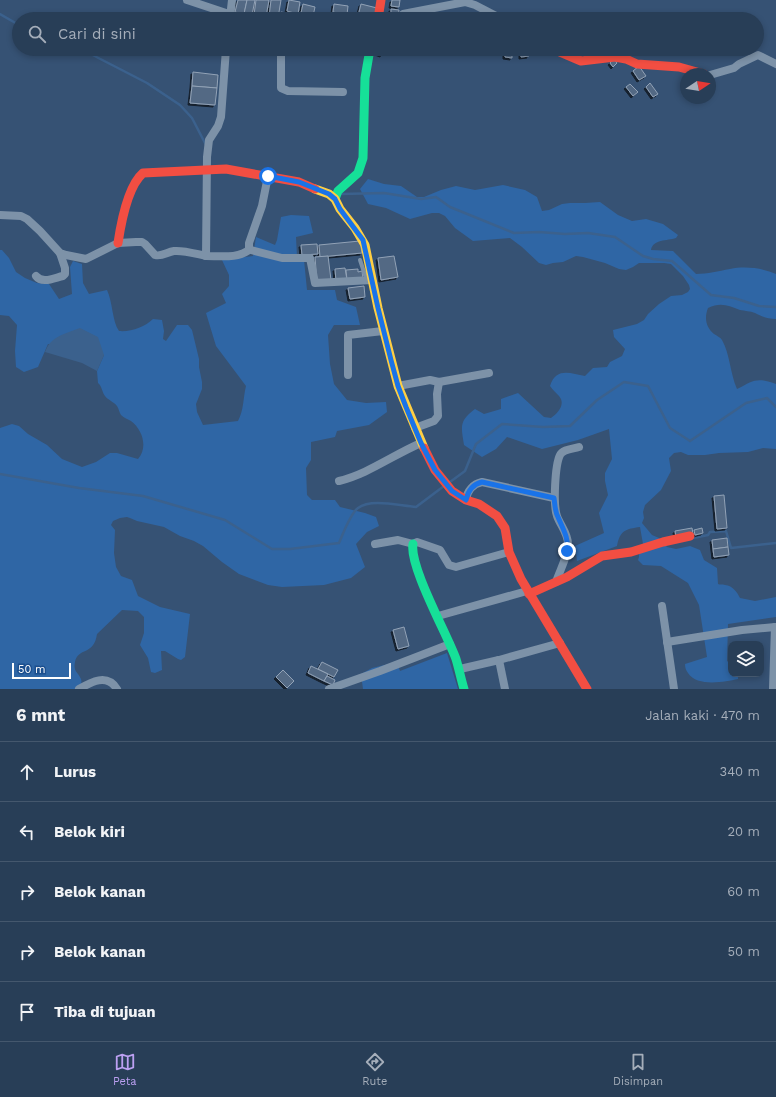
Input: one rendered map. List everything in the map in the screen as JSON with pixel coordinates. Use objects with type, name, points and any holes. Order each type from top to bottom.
[{"type":"street","points":[[187,0],[217,12]]},
{"type":"street","points":[[231,12],[232,0]]},
{"type":"street","points":[[379,12],[381,0]]},
{"type":"street","points":[[412,12],[465,2],[488,12]]},
{"type":"street","points":[[206,256],[206,169],[208,140],[218,126],[221,118],[225,56]]},
{"type":"street","points":[[281,56],[281,88],[288,91],[343,92]]},
{"type":"street","points":[[336,196],[358,173],[364,158],[365,78],[369,56]]},
{"type":"street","points":[[569,56],[581,61],[589,62],[615,57],[626,59],[637,64],[682,68]]},
{"type":"street","points":[[716,73],[734,68],[756,56]]},
{"type":"street","points":[[760,56],[776,64]]},
{"type":"street","points":[[118,240],[126,207],[140,174],[226,169],[299,182],[336,196]]},
{"type":"street","points":[[250,249],[250,243],[262,206],[268,176]]},
{"type":"street","points":[[336,196],[340,209],[363,240],[383,331],[398,386],[421,443],[435,470],[452,491],[466,500],[479,504],[497,516],[505,528],[509,552],[528,592],[587,689]]},
{"type":"street","points":[[0,215],[21,216],[27,219],[60,253],[65,268],[65,274],[63,276],[44,280],[38,280],[36,276]]},
{"type":"street","points":[[60,253],[84,259],[118,240],[142,242],[155,255],[158,256],[174,251],[206,256],[237,256],[250,249]]},
{"type":"street","points":[[250,249],[282,258],[310,258],[315,283],[371,277]]},
{"type":"street","points":[[348,375],[348,335],[383,331]]},
{"type":"street","points":[[398,386],[430,380],[439,382],[489,373]]},
{"type":"street","points":[[415,428],[434,421],[438,416],[437,394],[439,382]]},
{"type":"street","points":[[338,481],[363,473],[402,451],[421,443]]},
{"type":"street","points":[[556,582],[567,551],[568,543],[567,536],[557,516],[554,498],[558,464],[560,454],[564,451],[579,447]]},
{"type":"street","points":[[466,500],[466,497],[472,487],[476,483],[482,482],[554,498]]},
{"type":"street","points":[[438,616],[528,592],[556,582],[602,556],[631,552],[663,542],[690,536]]},
{"type":"street","points":[[375,544],[398,540],[412,544],[417,542],[440,550],[449,565],[456,567],[509,552]]},
{"type":"street","points":[[412,544],[418,572],[460,669],[464,689]]},
{"type":"street","points":[[662,606],[674,689]]},
{"type":"street","points":[[667,642],[742,630],[775,627],[773,689]]},
{"type":"street","points":[[460,669],[560,643]]},
{"type":"street","points":[[329,689],[450,644]]},
{"type":"street","points":[[499,660],[505,689]]},
{"type":"street","points":[[79,689],[92,682],[102,680],[111,682],[117,689]]},
{"type":"lane","points":[[360,260],[365,275],[371,277]]},
{"type":"shaded area","points":[[368,179],[384,184],[401,186],[417,197],[424,197],[456,186],[475,190],[503,185],[525,190],[537,197],[542,211],[549,210],[562,204],[600,202],[618,215],[632,221],[646,219],[663,224],[678,235],[676,238],[657,242],[652,246],[651,250],[673,251],[696,274],[748,268],[760,269],[776,274],[776,319],[763,317],[753,312],[728,306],[716,305],[708,308],[706,319],[709,328],[725,345],[737,389],[756,380],[776,384],[776,449],[763,448],[748,452],[705,455],[688,455],[681,452],[674,453],[669,458],[671,471],[661,490],[645,505],[643,512],[644,518],[642,523],[652,535],[659,538],[667,547],[676,549],[690,546],[700,550],[704,560],[717,568],[718,584],[732,588],[740,598],[755,601],[776,597],[776,617],[728,624],[728,677],[738,677],[738,679],[718,682],[704,682],[692,677],[687,672],[685,664],[707,657],[699,605],[688,583],[661,566],[643,565],[638,560],[639,546],[643,544],[640,527],[624,531],[618,541],[617,546],[577,561],[575,546],[604,533],[599,513],[608,495],[605,473],[612,459],[609,429],[578,440],[542,449],[507,437],[496,449],[482,457],[464,445],[462,433],[462,424],[466,417],[475,409],[484,414],[501,409],[501,399],[518,393],[544,417],[551,418],[556,414],[562,402],[550,386],[556,376],[569,373],[585,376],[593,368],[607,367],[610,362],[622,356],[625,349],[614,337],[613,330],[637,324],[644,320],[659,304],[671,296],[682,295],[688,292],[690,289],[689,285],[683,276],[671,264],[664,263],[639,263],[626,270],[576,256],[563,262],[546,265],[539,263],[510,238],[473,241],[455,228],[445,216],[439,213],[432,213],[410,219],[386,208],[368,204],[360,189]]},
{"type":"shaded area","points":[[291,215],[309,216],[313,233],[296,237],[297,257],[304,260],[307,290],[335,290],[337,300],[356,307],[360,325],[334,325],[328,335],[330,364],[334,384],[347,400],[366,403],[386,402],[387,412],[369,425],[337,431],[335,437],[311,442],[311,460],[306,468],[307,495],[312,500],[335,500],[340,507],[376,517],[379,526],[367,532],[356,544],[365,567],[351,578],[324,585],[282,587],[268,585],[239,574],[203,546],[164,527],[137,521],[127,517],[120,518],[113,521],[111,525],[115,530],[114,553],[116,567],[121,576],[132,580],[138,596],[160,607],[190,614],[185,657],[181,660],[165,651],[161,651],[162,670],[155,673],[151,672],[148,658],[140,645],[144,633],[144,617],[138,611],[122,610],[97,634],[93,646],[79,654],[77,657],[75,668],[81,679],[81,689],[0,689],[0,428],[12,424],[19,426],[28,434],[47,445],[62,459],[82,467],[96,462],[110,453],[117,453],[138,459],[143,450],[143,439],[139,429],[131,421],[121,415],[117,406],[105,396],[98,383],[97,371],[104,355],[48,344],[38,367],[24,372],[16,367],[15,351],[17,325],[9,316],[0,315],[0,250],[2,250],[9,258],[16,272],[37,283],[49,284],[59,299],[72,294],[70,267],[73,261],[82,264],[83,283],[89,294],[107,290],[115,322],[119,331],[128,331],[138,328],[153,319],[162,320],[164,331],[163,339],[166,341],[177,325],[188,325],[192,330],[199,359],[202,389],[196,404],[197,412],[203,425],[238,421],[246,386],[216,346],[206,313],[226,303],[222,294],[229,286],[229,275],[222,260],[253,256],[256,237],[275,245],[281,217]]},
{"type":"shaded area","points":[[80,328],[98,337],[104,355],[97,371],[82,363],[45,352],[51,342],[59,336]]},
{"type":"shaded area","points":[[447,653],[458,689],[363,689],[361,674],[372,668],[397,662],[400,671]]},
{"type":"building","points":[[238,0],[247,0],[244,12],[235,12]]},
{"type":"building","points":[[247,0],[255,0],[253,12],[244,12]]},
{"type":"building","points":[[256,0],[269,0],[267,12],[254,12]]},
{"type":"building","points":[[271,0],[281,0],[279,12],[270,12]]},
{"type":"building","points":[[289,0],[300,2],[298,12],[287,11]]},
{"type":"building","points":[[392,0],[400,0],[399,7],[391,6]]},
{"type":"building","points":[[303,4],[315,7],[314,12],[301,12]]},
{"type":"building","points":[[334,4],[348,6],[347,12],[333,12]]},
{"type":"building","points":[[361,4],[377,8],[376,12],[359,12]]},
{"type":"building","points":[[391,9],[399,10],[399,12],[391,12]]},
{"type":"building","points":[[512,56],[512,58],[505,57]]},
{"type":"building","points":[[614,59],[617,63],[613,67],[610,63]]},
{"type":"building","points":[[639,66],[646,76],[639,80],[633,71]]},
{"type":"building","points":[[193,72],[218,75],[217,88],[192,86]]},
{"type":"building","points":[[650,83],[658,94],[653,97],[646,87]]},
{"type":"building","points":[[630,84],[638,92],[633,96],[626,87]]},
{"type":"building","points":[[192,86],[217,88],[215,105],[190,103]]},
{"type":"building","points":[[360,241],[362,253],[320,257],[319,245]]},
{"type":"building","points":[[317,244],[318,254],[302,255],[301,245]]},
{"type":"building","points":[[328,256],[331,280],[317,282],[315,257]]},
{"type":"building","points":[[394,256],[398,277],[381,280],[378,258]]},
{"type":"building","points":[[345,268],[347,280],[336,281],[335,269]]},
{"type":"building","points":[[358,269],[358,272],[362,271],[363,279],[347,280],[346,270]]},
{"type":"building","points":[[364,286],[365,297],[350,299],[348,288]]},
{"type":"building","points":[[724,495],[727,528],[717,529],[714,496]]},
{"type":"building","points":[[692,528],[693,534],[676,537],[675,531]]},
{"type":"building","points":[[702,528],[703,533],[695,535],[694,530]]},
{"type":"building","points":[[727,538],[728,547],[713,549],[712,540]]},
{"type":"building","points":[[728,547],[729,555],[714,557],[713,549]]},
{"type":"building","points":[[404,627],[409,646],[398,649],[393,630]]},
{"type":"building","points":[[322,662],[338,670],[334,677],[318,669]]},
{"type":"building","points":[[311,666],[328,674],[324,681],[308,673]]},
{"type":"building","points":[[283,670],[294,681],[287,688],[276,677]]},
{"type":"building","points":[[327,676],[335,680],[333,685],[324,681]]},
{"type":"waterway","points":[[0,14],[12,21]]},
{"type":"waterway","points":[[95,56],[147,83],[180,105],[192,118],[206,145]]},
{"type":"waterway","points":[[341,194],[384,193],[421,199],[436,197],[450,207],[514,233],[588,233],[615,237],[643,256],[653,259],[672,261],[711,295],[734,298],[759,306],[776,307]]},
{"type":"waterway","points":[[450,482],[465,471],[476,444],[502,424],[543,427],[570,426],[597,400],[624,382],[648,386],[670,428],[690,441],[746,403],[767,398],[776,407]]},
{"type":"waterway","points":[[0,474],[79,488],[143,496],[225,520],[272,549],[290,549],[339,543],[350,519],[358,508],[370,503],[386,503],[416,507],[444,486]]},
{"type":"waterway","points":[[693,538],[708,535],[710,532],[726,531],[731,548],[776,543]]},
{"type":"traffic: fast","points":[[335,199],[338,191],[358,173],[363,158],[365,78],[369,56]]},
{"type":"traffic: fast","points":[[413,544],[413,554],[422,583],[456,659],[464,689]]},
{"type":"traffic: slow","points":[[315,189],[329,194],[335,199],[340,209],[355,228],[365,245],[378,308],[398,386],[424,448]]},
{"type":"traffic: jam","points":[[379,12],[381,0]]},
{"type":"traffic: jam","points":[[569,56],[581,61],[615,57],[626,59],[637,64],[683,68]]},
{"type":"traffic: jam","points":[[118,243],[123,215],[129,196],[133,187],[143,173],[226,169],[299,182],[315,189]]},
{"type":"traffic: jam","points":[[424,448],[435,470],[452,491],[466,500],[479,504],[497,516],[505,528],[509,552],[521,579],[587,689]]},
{"type":"traffic: jam","points":[[529,594],[567,577],[602,556],[631,552],[663,542],[690,536]]},
{"type":"route","points":[[268,176],[299,182],[329,194],[335,199],[340,209],[356,228],[363,240],[378,308],[398,386],[421,443],[442,480],[452,491],[466,500],[466,497],[472,487],[476,483],[482,482],[554,498],[557,516],[567,536],[567,551]]}]
